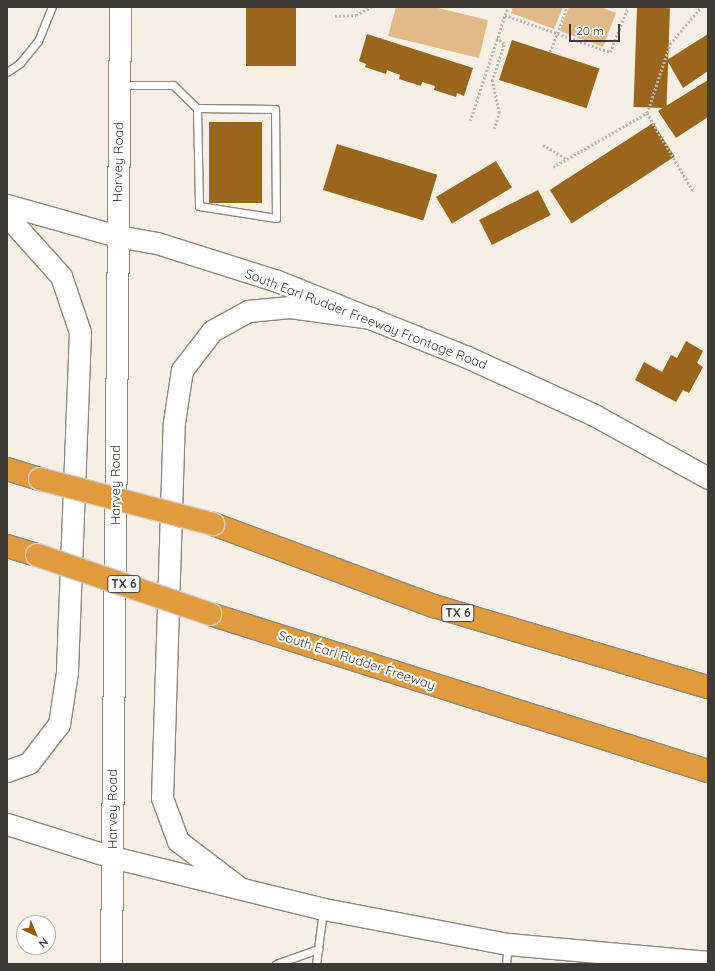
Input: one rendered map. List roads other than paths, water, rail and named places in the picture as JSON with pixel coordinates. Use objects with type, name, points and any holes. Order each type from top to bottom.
[{"type":"highway","name":"TX 6","points":[[7,469],[213,524],[434,606],[708,687]]},
{"type":"highway","name":"South Earl Rudder Freeway","points":[[7,546],[210,614],[708,771]]},
{"type":"highway","points":[[584,732],[708,782]]},
{"type":"main road","name":"Harvey Road","points":[[111,964],[116,236],[120,7]]},
{"type":"main road","name":"South Earl Rudder Freeway Frontage Road","points":[[7,205],[116,236],[158,243],[277,281],[467,357],[594,415],[708,478]]},
{"type":"main road","points":[[7,216],[61,276],[80,332],[67,672],[59,724],[29,763],[7,772]]},
{"type":"main road","points":[[240,888],[178,841],[162,798],[174,422],[182,370],[212,331],[248,311],[290,307],[371,318]]},
{"type":"main road","points":[[7,824],[112,857],[324,909],[508,944],[708,962]]},
{"type":"lane","points":[[7,72],[20,63],[38,40],[52,7]]},
{"type":"lane","points":[[119,85],[173,85],[197,108],[275,109],[276,218],[199,206],[197,108]]},
{"type":"lane","points":[[316,964],[324,909]]},
{"type":"lane","points":[[506,964],[508,944]]},
{"type":"lane","points":[[276,964],[318,949]]}]
